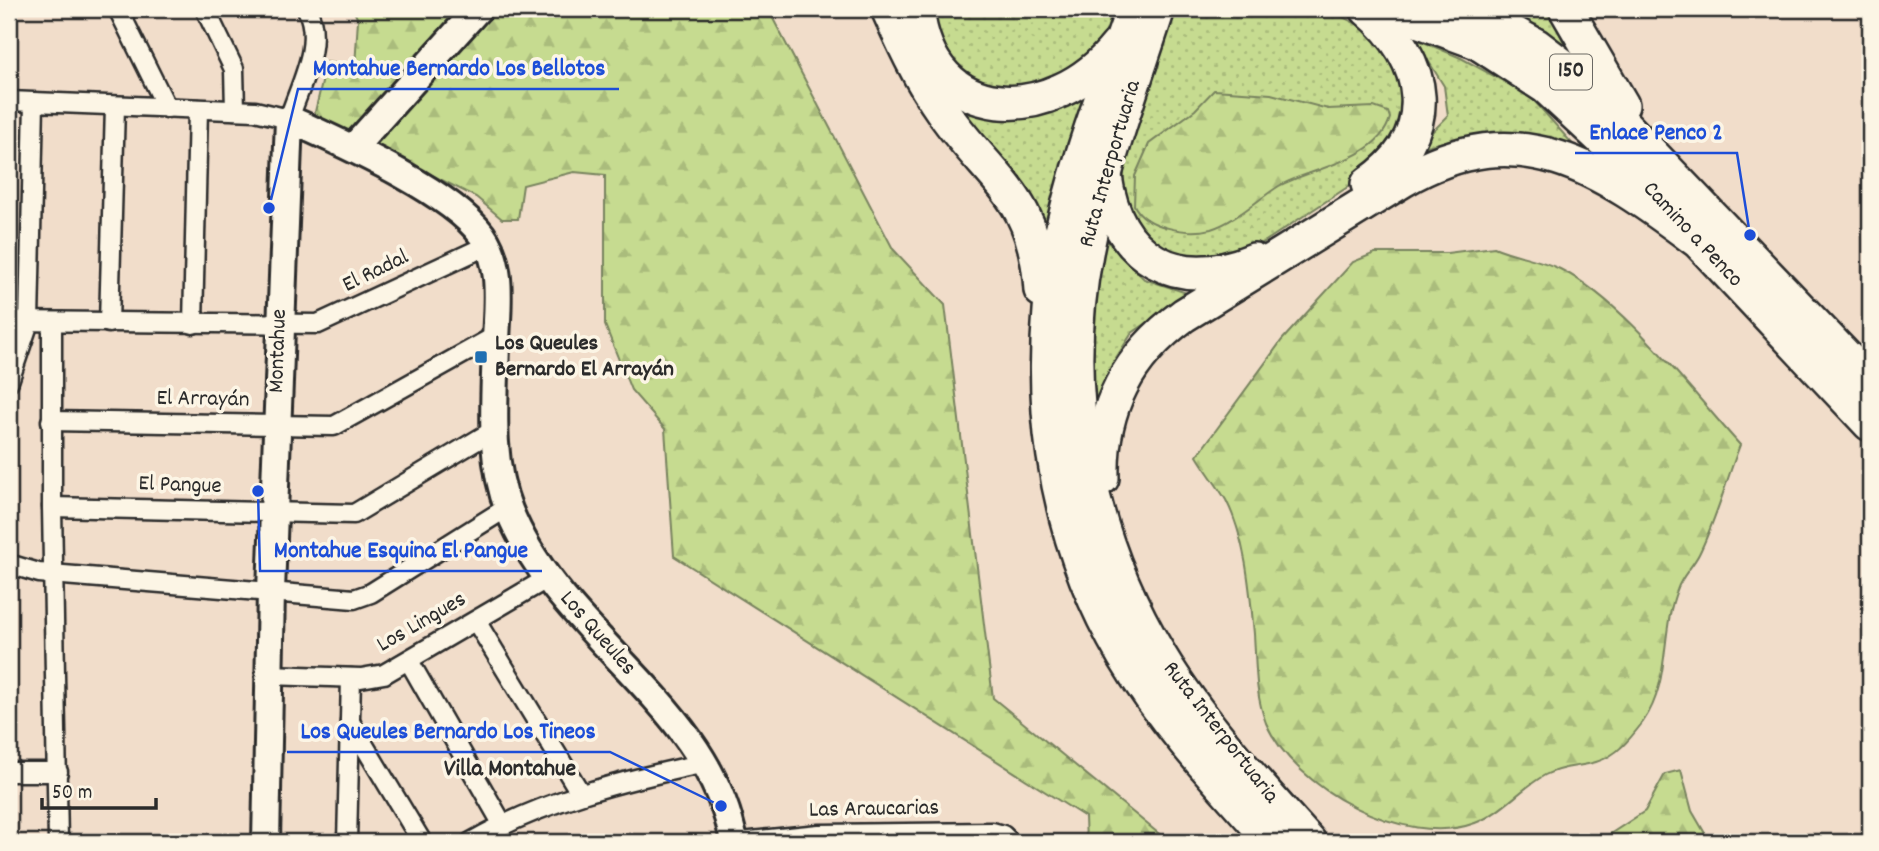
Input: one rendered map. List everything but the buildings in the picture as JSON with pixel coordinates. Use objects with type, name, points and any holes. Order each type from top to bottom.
[{"type":"highway","points":[[888,9],[926,87],[963,138],[1008,189],[1029,223],[1039,259],[1047,347]]},
{"type":"highway","points":[[917,9],[925,45],[946,76],[968,92],[998,101],[1029,102],[1068,89],[1094,70],[1128,24]]},
{"type":"highway","name":"Ruta Interportuaria","points":[[1158,9],[1104,172],[1080,286],[1076,384],[1090,486],[1114,564],[1144,628],[1188,697],[1224,745],[1309,842]]},
{"type":"highway","points":[[1104,172],[1110,202],[1121,228],[1134,247],[1153,261],[1177,270],[1214,272],[1240,266],[1267,253],[1379,176],[1398,158],[1411,137],[1419,103],[1416,76],[1402,47],[1367,9]]},
{"type":"highway","name":"Camino a Penco","points":[[1387,9],[1477,42],[1546,87],[1595,132],[1870,424]]},
{"type":"highway","name":"Camino a Penco","points":[[1469,9],[1511,30],[1558,61],[1598,97],[1870,382]]},
{"type":"highway","points":[[1566,9],[1656,157]]},
{"type":"highway","name":"Ruta Interportuaria","points":[[1128,24],[1072,193],[1054,274],[1047,347],[1050,429],[1060,492],[1069,528],[1097,602],[1124,656],[1163,714],[1273,842]]},
{"type":"highway","points":[[1114,564],[1103,496],[1102,448],[1108,414],[1129,368],[1152,341],[1184,316],[1419,170],[1454,157],[1482,152],[1509,150],[1546,154],[1608,178],[1695,239]]},
{"type":"street","points":[[118,9],[167,108]]},
{"type":"street","points":[[205,9],[234,69],[235,110]]},
{"type":"street","points":[[289,119],[315,38],[307,9]]},
{"type":"street","points":[[9,103],[270,113],[353,148],[478,9]]},
{"type":"street","points":[[9,381],[29,322],[34,103]]},
{"type":"street","points":[[109,323],[115,106]]},
{"type":"street","points":[[193,324],[198,109]]},
{"type":"street","name":"Montahue","points":[[266,842],[273,513],[289,119]]},
{"type":"street","name":"Los Queules","points":[[353,148],[446,201],[475,227],[488,245],[498,277],[494,430],[498,469],[508,507],[525,544],[548,578],[686,735],[706,763],[724,802],[734,842]]},
{"type":"street","name":"El Radal","points":[[9,321],[280,326],[326,322],[488,245]]},
{"type":"street","points":[[52,322],[51,421],[58,842]]},
{"type":"street","name":"El Arrayán","points":[[51,421],[327,427],[341,423],[497,335]]},
{"type":"street","name":"El Pangue","points":[[52,506],[348,515],[362,511],[494,430]]},
{"type":"street","points":[[9,564],[54,574],[348,598],[366,596],[508,507]]},
{"type":"street","name":"Los Lingues","points":[[268,675],[351,678],[384,674],[548,578]]},
{"type":"street","points":[[476,621],[581,794]]},
{"type":"street","points":[[408,661],[503,825]]},
{"type":"street","points":[[347,842],[351,678]]},
{"type":"street","points":[[350,722],[422,842]]},
{"type":"street","points":[[471,842],[503,825],[581,794],[706,763]]},
{"type":"street","points":[[9,772],[58,772]]},
{"type":"street","name":"Las Araucarias","points":[[741,842],[820,838],[932,838],[992,832],[1009,840]]},
{"type":"green space","points":[[353,9],[768,9],[893,249],[945,305],[993,698],[1169,842],[1086,842],[1085,817],[674,556],[665,429],[631,390],[605,325],[605,175],[574,172],[523,185],[518,219],[502,219],[476,197],[314,116],[327,62],[355,66],[358,20]]},
{"type":"green space","points":[[928,9],[1119,9],[1115,21],[1089,64],[1005,93],[954,70]]},
{"type":"green space","points":[[1173,9],[1323,9],[1363,27],[1393,53],[1407,111],[1378,167],[1252,250],[1202,263],[1141,239],[1124,191],[1124,162]]},
{"type":"green space","points":[[1507,9],[1547,9],[1570,54],[1521,15]]},
{"type":"green space","points":[[1414,38],[1461,58],[1529,95],[1577,149],[1516,134],[1459,138],[1415,149],[1448,116],[1444,86]]},
{"type":"green space","points":[[1214,90],[1271,94],[1328,109],[1374,107],[1388,112],[1390,118],[1373,144],[1342,161],[1279,186],[1220,226],[1191,231],[1157,224],[1147,219],[1134,205],[1135,176],[1149,144],[1195,110]]},
{"type":"green space","points":[[1084,95],[1087,97],[1049,242],[968,135],[958,100],[1022,114],[1049,110]]},
{"type":"green space","points":[[1103,237],[1144,279],[1190,294],[1132,333],[1112,364],[1095,402],[1090,329]]},
{"type":"green space","points":[[1494,247],[1560,269],[1608,302],[1656,349],[1740,445],[1705,541],[1677,590],[1668,623],[1658,691],[1652,707],[1633,735],[1617,751],[1604,759],[1545,775],[1485,819],[1447,829],[1417,827],[1385,820],[1355,807],[1326,790],[1301,770],[1280,747],[1266,723],[1260,702],[1249,583],[1243,548],[1226,500],[1197,456],[1282,340],[1353,262],[1375,253],[1447,253]]},
{"type":"green space","points":[[1681,770],[1692,811],[1710,842],[1598,842],[1645,811],[1665,774]]},
{"type":"place","name":"Montahue Bernardo Los Bellotos","points":[[269,208]]},
{"type":"place","name":"Enlace Penco 2","points":[[1750,235]]},
{"type":"place","name":"Los Queules Bernardo El Arrayán","points":[[481,357]]},
{"type":"place","name":"Montahue Esquina El Pangue","points":[[258,491]]},
{"type":"place","name":"Los Queules Bernardo Los Tineos","points":[[721,806]]},
{"type":"district","name":"Villa Montahue","points":[[510,770]]}]
